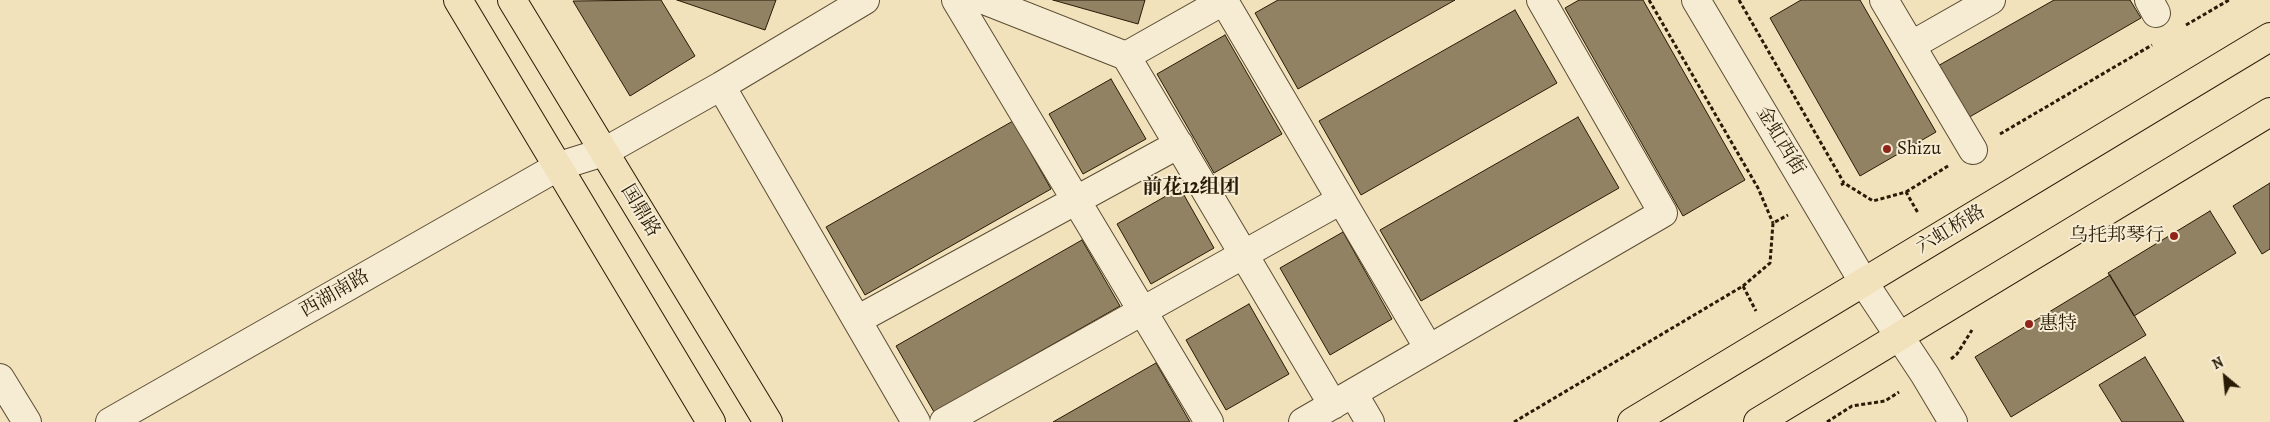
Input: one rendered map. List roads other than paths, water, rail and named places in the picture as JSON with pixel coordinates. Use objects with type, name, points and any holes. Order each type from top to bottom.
[{"type":"main road","points":[[458,0],[711,422]]},
{"type":"main road","name":"国鼎路","points":[[512,0],[768,422]]},
{"type":"main road","name":"六虹桥路","points":[[1632,422],[2270,37]]},
{"type":"main road","points":[[1758,422],[2270,112]]},
{"type":"street","name":"西湖南路","points":[[110,422],[559,166],[604,152],[721,86],[865,0]]},
{"type":"street","points":[[956,0],[1209,422]]},
{"type":"street","points":[[984,0],[1126,56],[1244,254],[1343,399],[1370,422]]},
{"type":"street","points":[[1126,56],[1224,0],[1429,349]]},
{"type":"street","points":[[1303,422],[1663,213],[1541,0]]},
{"type":"street","name":"金虹西街","points":[[1696,0],[1864,283],[1952,422]]},
{"type":"street","points":[[1884,0],[1973,150]]},
{"type":"street","points":[[1912,45],[1990,0]]},
{"type":"street","points":[[721,86],[916,422]]},
{"type":"street","points":[[857,320],[1179,144]]},
{"type":"street","points":[[944,422],[1341,200]]},
{"type":"street","points":[[0,378],[27,422]]},
{"type":"place","name":"Shizu","points":[[1887,149]]},
{"type":"place","name":"乌托邦琴行","points":[[2174,236]]},
{"type":"place","name":"惠特","points":[[2029,324]]},
{"type":"district","name":"前花12组团","points":[[1191,188]]}]
